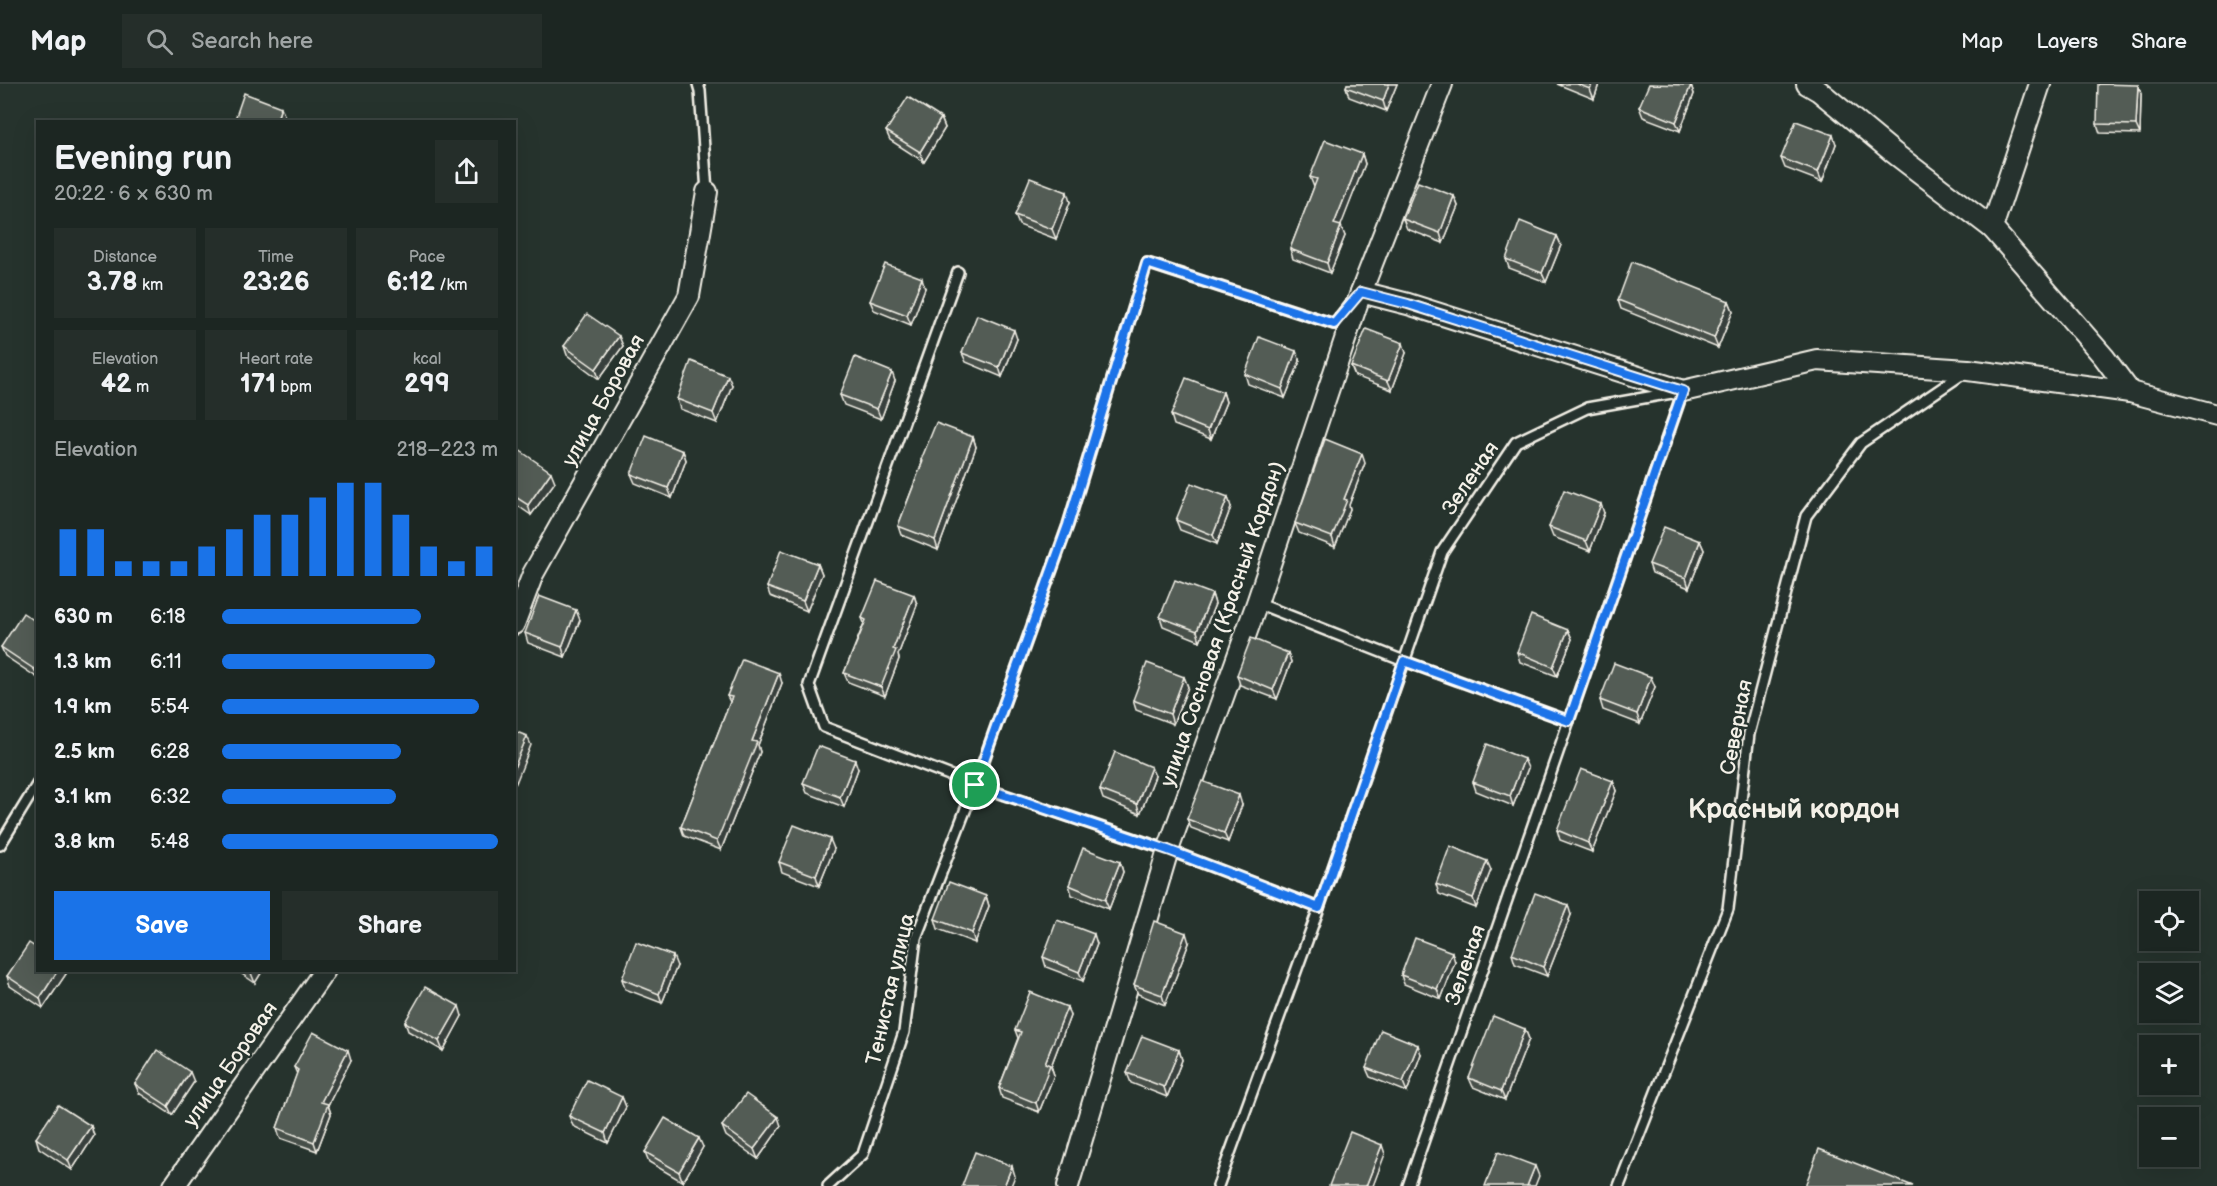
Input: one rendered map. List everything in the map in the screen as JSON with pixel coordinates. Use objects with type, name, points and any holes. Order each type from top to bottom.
[{"type":"street","name":"улица Сосновая (Красный Кордон)","points":[[1068,1186],[1168,850],[1257,603],[1361,292],[1442,84]]},
{"type":"street","points":[[1807,84],[1819,91],[1894,153],[1992,228],[2104,357],[2130,392]]},
{"type":"street","points":[[1992,228],[2040,84]]},
{"type":"street","name":"улица Боровая","points":[[516,619],[533,574],[689,296],[707,192]]},
{"type":"street","points":[[1361,292],[1408,304],[1683,391],[1817,360],[1968,370],[2130,392],[2217,415]]},
{"type":"street","name":"улица Боровая","points":[[174,1186],[324,972]]},
{"type":"lane","points":[[698,84],[707,192]]},
{"type":"lane","name":"Тенистая улица","points":[[828,1186],[863,1154],[904,1032],[916,938],[975,785],[1068,525],[1147,263],[1334,324],[1361,292]]},
{"type":"lane","points":[[958,272],[810,684],[824,727],[975,785],[1168,850],[1319,908]]},
{"type":"lane","name":"Северная","points":[[1619,1186],[1728,909],[1749,734],[1806,516],[1861,443],[1968,370]]},
{"type":"lane","name":"Зеленая","points":[[1218,1186],[1319,908],[1442,552],[1516,442],[1587,408],[1683,391],[1408,1186]]},
{"type":"lane","points":[[1257,603],[1404,661],[1569,721]]},
{"type":"lane","points":[[0,845],[36,786]]},
{"type":"building","points":[[1347,84],[1389,84],[1383,101],[1346,87]]},
{"type":"building","points":[[1577,84],[1592,84],[1590,89]]},
{"type":"building","points":[[1649,84],[1691,85],[1676,122],[1639,107]]},
{"type":"building","points":[[2098,84],[2138,85],[2136,125],[2097,124]]},
{"type":"building","points":[[244,93],[281,107],[277,120],[235,120]]},
{"type":"building","points":[[908,97],[941,118],[920,152],[886,131]]},
{"type":"building","points":[[1796,121],[1833,135],[1818,172],[1781,158]]},
{"type":"building","points":[[1325,140],[1362,154],[1334,224],[1341,226],[1327,263],[1290,249],[1317,179],[1310,177]]},
{"type":"building","points":[[1030,178],[1067,192],[1052,229],[1015,215]]},
{"type":"building","points":[[1418,182],[1454,196],[1440,233],[1403,219]]},
{"type":"building","points":[[1520,221],[1557,236],[1542,273],[1506,259]]},
{"type":"building","points":[[1632,262],[1729,301],[1714,338],[1618,300]]},
{"type":"building","points":[[885,264],[922,278],[907,315],[870,301]]},
{"type":"building","points":[[587,314],[619,336],[596,369],[564,346]]},
{"type":"building","points":[[977,315],[1014,330],[999,367],[962,353]]},
{"type":"building","points":[[1366,329],[1403,343],[1388,381],[1351,366]]},
{"type":"building","points":[[1259,337],[1296,351],[1282,389],[1245,374]]},
{"type":"building","points":[[855,357],[892,372],[877,409],[840,395]]},
{"type":"building","points":[[691,361],[728,376],[713,413],[677,399]]},
{"type":"building","points":[[1186,378],[1223,392],[1208,430],[1171,415]]},
{"type":"building","points":[[936,423],[973,437],[935,540],[898,526]]},
{"type":"building","points":[[646,436],[683,451],[668,488],[631,474]]},
{"type":"building","points":[[1325,439],[1362,454],[1332,537],[1295,523]]},
{"type":"building","points":[[519,450],[551,472],[528,505],[516,497],[516,454]]},
{"type":"building","points":[[1191,483],[1228,497],[1213,535],[1176,520]]},
{"type":"building","points":[[1564,490],[1601,504],[1586,541],[1549,527]]},
{"type":"building","points":[[1664,527],[1700,541],[1686,578],[1649,564]]},
{"type":"building","points":[[781,550],[818,564],[803,601],[767,587]]},
{"type":"building","points":[[1175,580],[1212,594],[1197,631],[1160,617]]},
{"type":"building","points":[[877,581],[914,595],[881,687],[844,673],[866,620],[862,618]]},
{"type":"building","points":[[539,596],[576,610],[562,647],[525,633]]},
{"type":"building","points":[[23,613],[36,622],[36,666],[34,669],[1,647]]},
{"type":"building","points":[[1531,615],[1568,630],[1553,667],[1517,652]]},
{"type":"building","points":[[1251,638],[1288,653],[1273,690],[1237,675]]},
{"type":"building","points":[[742,659],[779,673],[752,741],[757,742],[717,841],[681,827],[732,697],[727,696]]},
{"type":"building","points":[[1147,663],[1184,677],[1170,714],[1133,700]]},
{"type":"building","points":[[1614,663],[1651,677],[1637,714],[1600,700]]},
{"type":"building","points":[[516,732],[527,736],[516,763]]},
{"type":"building","points":[[1487,744],[1524,759],[1510,796],[1473,782]]},
{"type":"building","points":[[818,746],[855,760],[840,797],[803,783]]},
{"type":"building","points":[[1115,752],[1151,767],[1137,804],[1100,790]]},
{"type":"building","points":[[1581,769],[1613,781],[1588,843],[1557,830]]},
{"type":"building","points":[[1202,781],[1239,795],[1224,833],[1187,819]]},
{"type":"building","points":[[794,825],[830,839],[816,876],[779,862]]},
{"type":"building","points":[[1450,846],[1487,861],[1473,898],[1436,884]]},
{"type":"building","points":[[1083,848],[1120,862],[1105,900],[1069,885]]},
{"type":"building","points":[[949,882],[986,896],[972,933],[935,919]]},
{"type":"building","points":[[1535,893],[1568,905],[1543,967],[1512,954]]},
{"type":"building","points":[[1057,920],[1094,934],[1079,972],[1043,957]]},
{"type":"building","points":[[1154,921],[1186,933],[1162,995],[1134,985]]},
{"type":"building","points":[[1415,938],[1452,952],[1437,989],[1401,975]]},
{"type":"building","points":[[636,942],[673,956],[659,994],[622,979]]},
{"type":"building","points":[[29,943],[36,948],[36,972],[57,972],[40,998],[7,976]]},
{"type":"building","points":[[425,987],[459,1006],[439,1041],[405,1022]]},
{"type":"building","points":[[1030,992],[1067,1007],[1045,1063],[1050,1065],[1036,1103],[999,1088],[1021,1032],[1015,1030]]},
{"type":"building","points":[[1493,1016],[1525,1029],[1501,1091],[1469,1078]]},
{"type":"building","points":[[1381,1030],[1418,1045],[1403,1082],[1366,1068]]},
{"type":"building","points":[[313,1032],[348,1050],[321,1102],[328,1104],[314,1142],[277,1128],[298,1070],[294,1067]]},
{"type":"building","points":[[1142,1036],[1179,1050],[1164,1087],[1127,1073]]},
{"type":"building","points":[[157,1050],[190,1072],[168,1106],[135,1084]]},
{"type":"building","points":[[587,1080],[622,1097],[605,1133],[569,1116]]},
{"type":"building","points":[[746,1094],[778,1117],[754,1149],[722,1126]]},
{"type":"building","points":[[58,1105],[91,1126],[68,1160],[36,1138]]},
{"type":"building","points":[[665,1118],[699,1138],[679,1172],[645,1152]]},
{"type":"building","points":[[1350,1132],[1382,1145],[1366,1186],[1329,1186]]},
{"type":"building","points":[[1819,1149],[1913,1186],[1805,1186]]},
{"type":"building","points":[[975,1152],[1012,1166],[1004,1186],[962,1186]]},
{"type":"building","points":[[1498,1152],[1535,1166],[1527,1186],[1485,1186]]},
{"type":"district","name":"Красный кордон","points":[[1794,809]]},
{"type":"route","points":[[1147,263],[1334,324],[1361,292],[1408,304],[1683,391],[1569,721],[1404,661],[1319,908],[1168,850],[975,785],[1068,525],[1147,263]]}]
